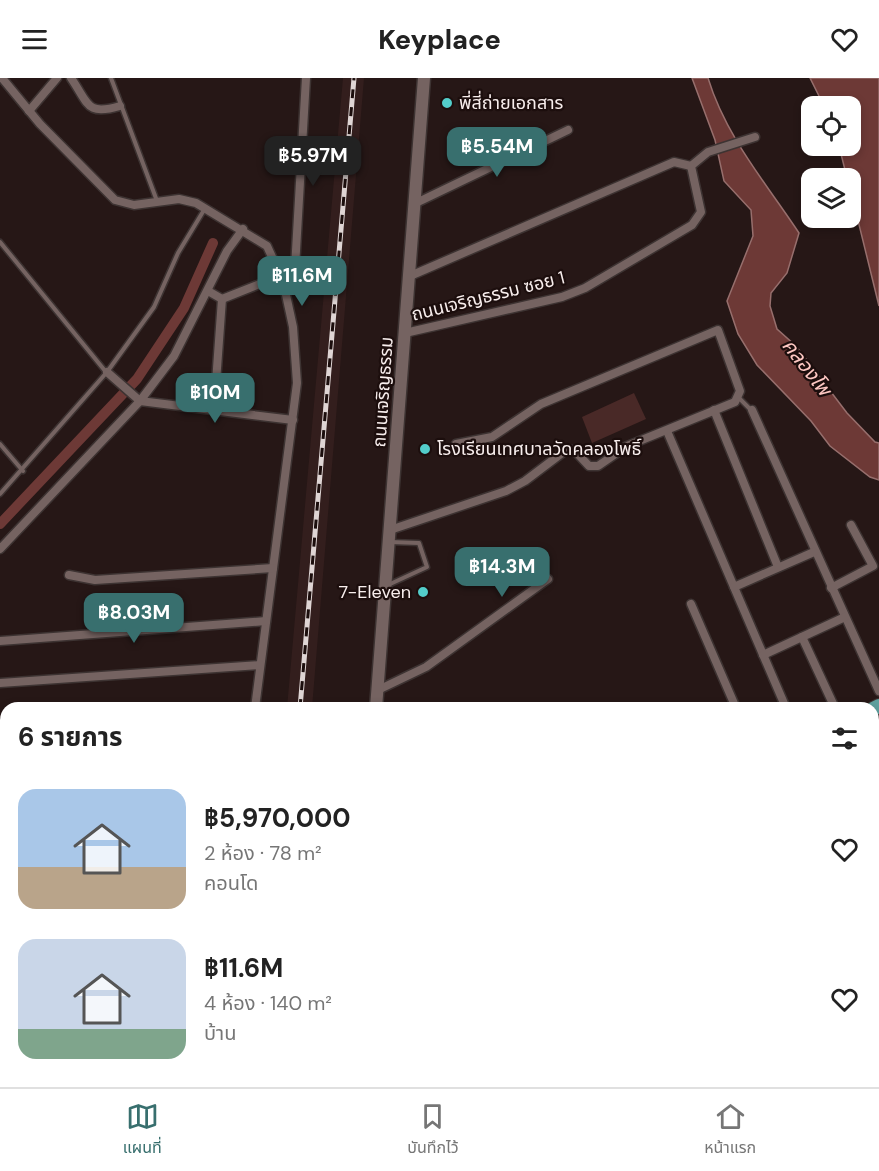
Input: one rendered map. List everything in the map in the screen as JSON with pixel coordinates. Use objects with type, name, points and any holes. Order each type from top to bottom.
[{"type":"street","points":[[2,78],[29,111],[115,200],[134,205],[178,200],[196,203],[204,210],[243,229],[267,246],[281,278],[297,359],[293,420],[256,702]]},
{"type":"street","points":[[29,111],[57,78]]},
{"type":"street","points":[[71,78],[93,110],[101,112],[120,106]]},
{"type":"street","points":[[208,291],[222,299],[281,278],[294,268],[306,78]]},
{"type":"street","name":"ถนนเจริญธรรม","points":[[377,702],[424,78]]},
{"type":"street","points":[[416,203],[568,130]]},
{"type":"street","points":[[410,276],[674,162],[691,166],[708,152],[755,136]]},
{"type":"street","name":"ถนนเจริญธรรม ซอย 1","points":[[405,333],[562,297],[595,283],[692,225],[701,212],[691,166]]},
{"type":"street","points":[[0,549],[140,401],[174,356],[226,251],[243,229]]},
{"type":"street","points":[[214,410],[222,299]]},
{"type":"street","points":[[390,536],[506,491],[525,481],[566,450],[574,450],[589,466],[598,466],[627,446],[735,402],[740,391],[718,330],[541,404],[492,437],[456,444]]},
{"type":"street","points":[[107,372],[140,401],[293,420]]},
{"type":"street","points":[[714,410],[778,567]]},
{"type":"street","points":[[752,410],[814,552],[879,691]]},
{"type":"street","points":[[667,430],[783,702]]},
{"type":"street","points":[[831,588],[873,566],[851,525]]},
{"type":"street","points":[[734,587],[814,552]]},
{"type":"street","points":[[69,575],[94,580],[273,568]]},
{"type":"street","points":[[378,690],[426,667],[548,579]]},
{"type":"street","points":[[691,604],[733,702]]},
{"type":"street","points":[[763,655],[845,617]]},
{"type":"street","points":[[0,641],[266,621]]},
{"type":"street","points":[[802,637],[832,702]]},
{"type":"street","points":[[0,683],[260,665]]},
{"type":"lane","points":[[112,79],[157,202]]},
{"type":"lane","points":[[0,494],[23,471],[107,372],[154,307],[178,254],[204,210]]},
{"type":"lane","points":[[0,242],[107,372]]},
{"type":"lane","points":[[738,397],[752,410]]},
{"type":"lane","points":[[0,444],[23,471]]},
{"type":"lane","points":[[386,586],[427,567],[419,543],[390,536]]},
{"type":"shaded area","points":[[343,78],[364,78],[312,702],[288,702]]},
{"type":"shaded area","points":[[634,393],[646,419],[592,443],[582,417]]},
{"type":"water","name":"คลองโพ","points":[[692,78],[708,78],[736,140],[799,233],[787,273],[771,293],[770,306],[777,329],[796,346],[847,413],[875,442],[879,443],[879,480],[870,477],[830,446],[811,421],[757,365],[738,334],[727,301],[753,236],[751,210],[724,181],[715,140]]},
{"type":"water","points":[[810,78],[879,78],[879,306],[860,228],[861,168],[844,168],[842,156],[861,156],[861,96],[819,96]]},
{"type":"waterway","points":[[0,524],[137,379],[184,308],[213,243]]},
{"type":"railway","points":[[301,702],[354,78]]},
{"type":"place","name":"พี่สี่ถ่ายเอกสาร","points":[[447,103]]},
{"type":"place","name":"โรงเรียนเทศบาลวัดคลองโพธิ์","points":[[425,449]]},
{"type":"place","name":"7-Eleven","points":[[423,592]]}]
